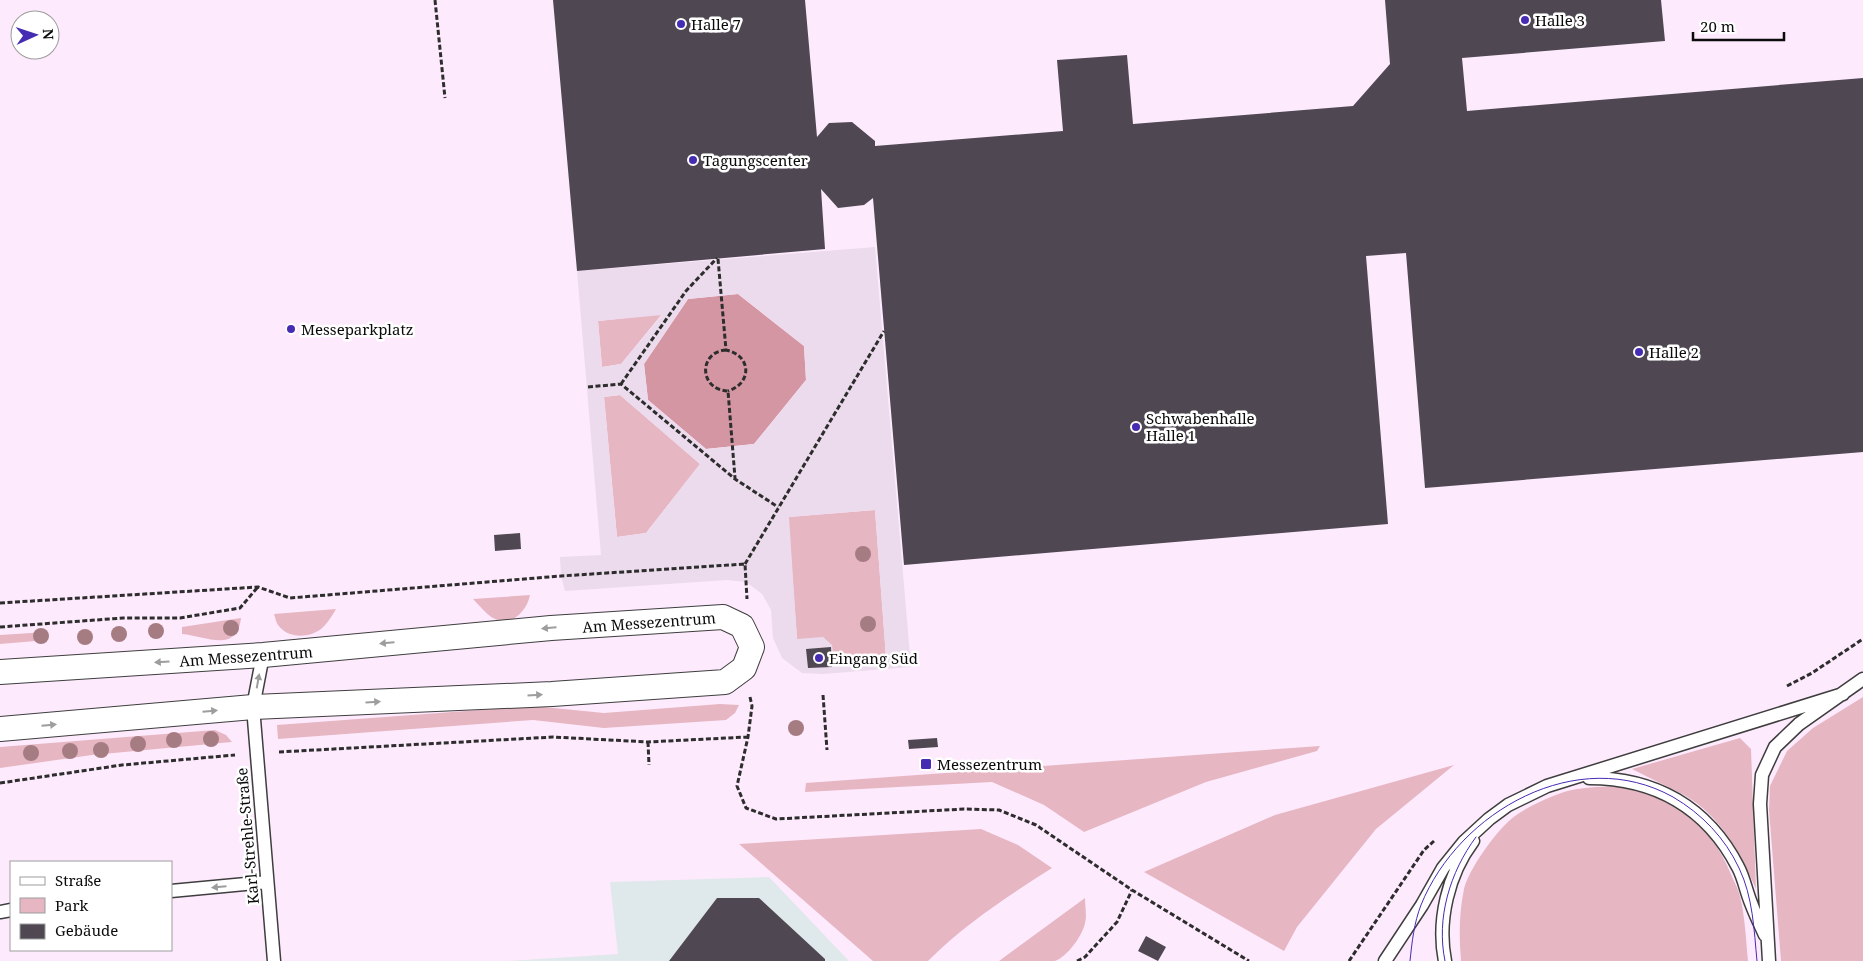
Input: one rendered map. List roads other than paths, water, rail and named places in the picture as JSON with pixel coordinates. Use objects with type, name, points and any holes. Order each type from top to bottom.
[{"type":"street","name":"Am Messezentrum","points":[[0,672],[263,655],[551,628],[722,617],[742,626],[752,647],[744,668],[725,682],[552,694],[253,707]]},
{"type":"street","points":[[0,730],[253,707]]},
{"type":"lane","name":"Karl-Strehle-Straße","points":[[263,655],[253,707],[274,961]]},
{"type":"lane","points":[[1769,961],[1760,804],[1762,775],[1775,747],[1799,724],[1863,680]]},
{"type":"lane","points":[[1385,961],[1454,853],[1489,819],[1508,805],[1528,794],[1567,781],[1842,694]]},
{"type":"lane","points":[[1567,781],[1601,778],[1635,782],[1665,793],[1690,808],[1712,828],[1731,853],[1739,868],[1750,902],[1768,941]]},
{"type":"lane","points":[[1445,961],[1442,941],[1445,905],[1462,859],[1479,834],[1491,821],[1509,806],[1528,794]]},
{"type":"lane","points":[[172,891],[268,882]]},
{"type":"tram line","points":[[1410,961],[1415,926],[1421,905],[1439,871],[1463,841],[1492,816],[1526,796],[1562,783],[1599,778],[1636,783],[1673,797],[1694,811],[1720,837],[1744,879],[1752,914],[1757,961]]},
{"type":"tram line","points":[[1445,961],[1442,928],[1447,896],[1459,865],[1476,837]]},
{"type":"place","name":"Halle 3","points":[[1525,20]]},
{"type":"place","name":"Halle 7","points":[[681,24]]},
{"type":"place","name":"Tagungscenter","points":[[693,160]]},
{"type":"place","name":"Messeparkplatz","points":[[291,329]]},
{"type":"place","name":"Halle 2","points":[[1639,352]]},
{"type":"place","name":"Schwabenhalle Halle 1","points":[[1136,427]]},
{"type":"place","name":"Eingang Süd","points":[[819,658]]},
{"type":"place","name":"Messezentrum","points":[[926,764]]}]
